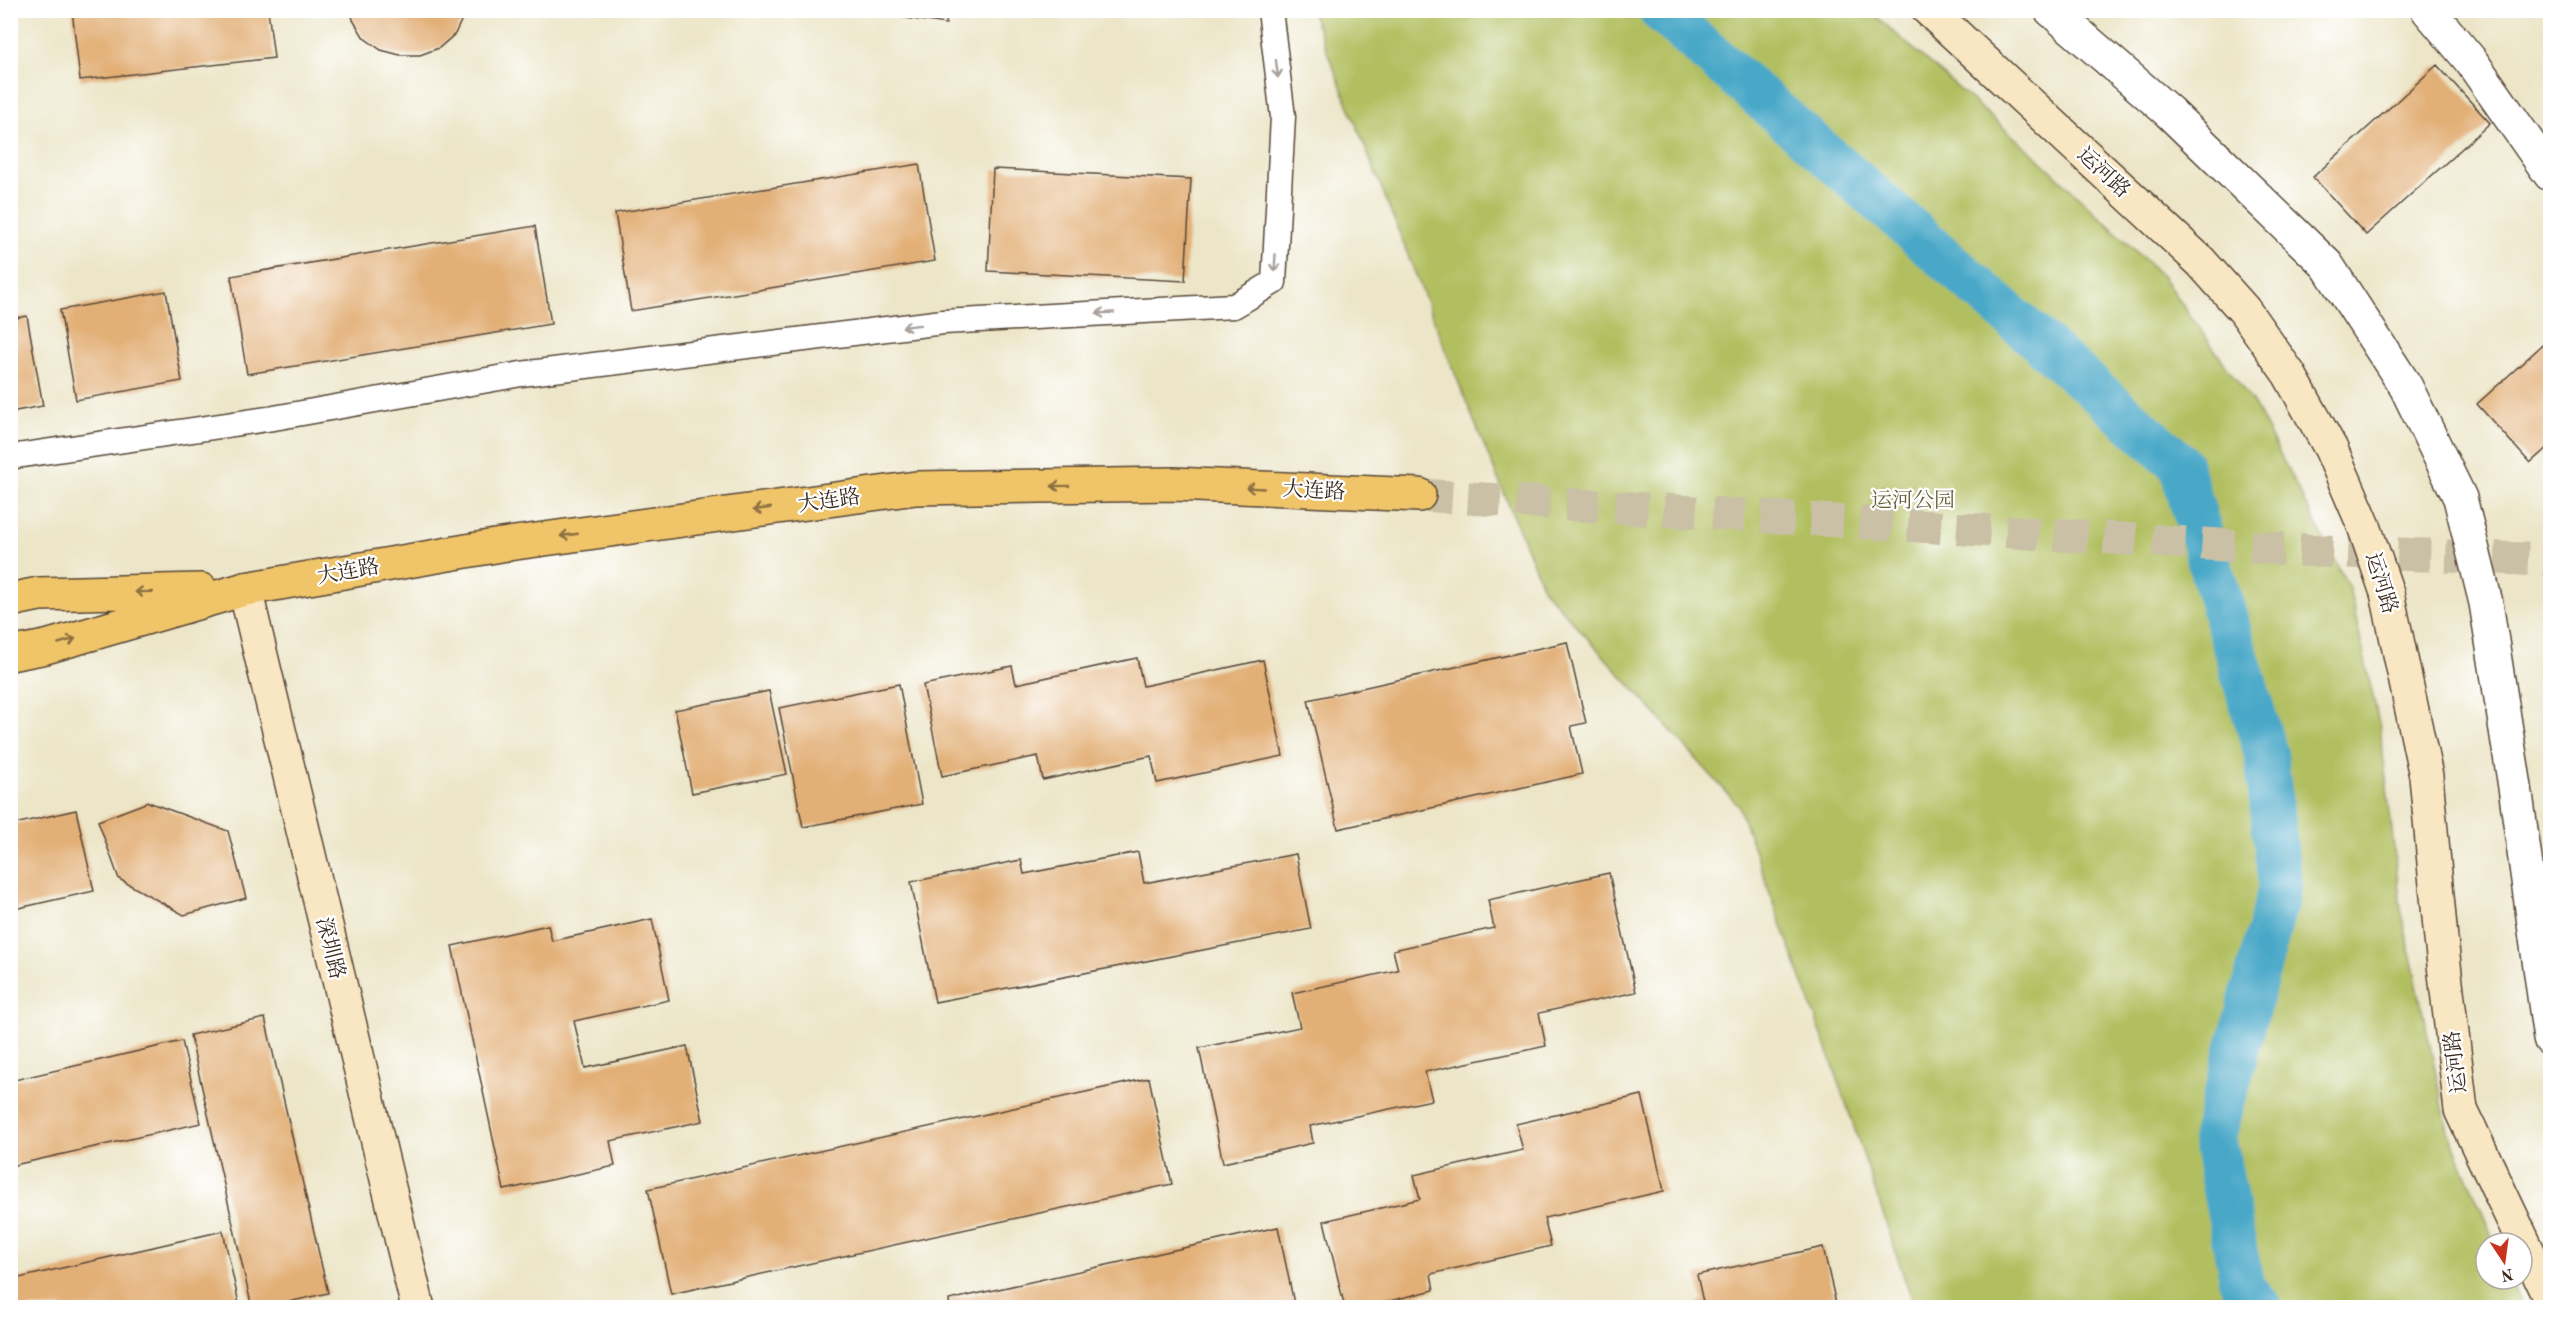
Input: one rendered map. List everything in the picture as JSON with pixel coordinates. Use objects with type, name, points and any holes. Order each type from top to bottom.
[{"type":"main road","name":"大连路","points":[[10,654],[46,647],[244,589],[501,545],[916,488],[1174,484],[1419,495]]},
{"type":"main road","name":"大连路","points":[[10,600],[39,594],[244,589]]},
{"type":"street","name":"运河路","points":[[1929,10],[2201,262],[2244,310],[2276,355],[2331,450],[2364,526],[2387,593],[2426,776],[2441,939],[2461,1110],[2550,1298]]},
{"type":"street","points":[[2051,10],[2169,112],[2327,265],[2406,387],[2460,498],[2486,603],[2515,787],[2550,1040]]},
{"type":"street","points":[[2427,10],[2471,61],[2550,174]]},
{"type":"street","name":"深圳路","points":[[244,589],[418,1308]]},
{"type":"lane","points":[[10,457],[274,418],[521,374],[931,323],[1234,306],[1274,282],[1284,117],[1270,10]]},
{"type":"green space","name":"运河公园","points":[[1311,11],[1870,11],[2038,158],[2162,276],[2255,406],[2349,588],[2380,728],[2401,909],[2448,1131],[2490,1231],[2474,1231],[2474,1291],[2515,1291],[2522,1307],[1914,1307],[1840,1085],[1738,805],[1544,590],[1472,416]]},
{"type":"building","points":[[72,10],[268,10],[274,58],[80,80]]},
{"type":"building","points":[[351,10],[466,10],[455,34],[439,48],[420,55],[400,55],[381,50],[364,38],[353,20]]},
{"type":"building","points":[[852,10],[948,10],[946,24]]},
{"type":"building","points":[[990,10],[1019,10],[1019,12],[992,17]]},
{"type":"building","points":[[2437,65],[2490,123],[2366,235],[2313,177]]},
{"type":"building","points":[[919,164],[935,261],[631,311],[615,213]]},
{"type":"building","points":[[993,169],[1191,179],[1185,281],[988,271]]},
{"type":"building","points":[[535,226],[551,324],[247,374],[231,276]]},
{"type":"building","points":[[166,291],[182,381],[76,400],[60,310]]},
{"type":"building","points":[[27,316],[43,406],[10,412],[10,319]]},
{"type":"building","points":[[2550,338],[2550,445],[2530,463],[2477,404]]},
{"type":"building","points":[[1567,642],[1586,723],[1571,726],[1582,774],[1338,829],[1308,700]]},
{"type":"building","points":[[1137,658],[1143,686],[1263,660],[1283,756],[1157,783],[1151,756],[1043,780],[1038,756],[942,776],[923,685],[1012,666],[1016,684]]},
{"type":"building","points":[[899,684],[922,804],[803,827],[779,708]]},
{"type":"building","points":[[769,691],[787,774],[692,793],[675,710]]},
{"type":"building","points":[[148,802],[228,831],[246,898],[184,915],[119,879],[98,821]]},
{"type":"building","points":[[76,810],[94,891],[10,910],[10,825]]},
{"type":"building","points":[[1138,852],[1144,883],[1296,854],[1311,929],[935,1002],[911,882],[1021,860],[1024,874]]},
{"type":"building","points":[[1609,873],[1636,992],[1539,1013],[1546,1046],[1425,1072],[1432,1100],[1310,1126],[1313,1143],[1223,1163],[1199,1048],[1300,1027],[1292,993],[1398,970],[1393,950],[1494,928],[1488,900]]},
{"type":"building","points":[[652,919],[669,1000],[574,1021],[585,1068],[687,1046],[703,1121],[610,1141],[615,1166],[504,1190],[452,946],[548,925],[552,941]]},
{"type":"building","points":[[265,1018],[328,1293],[262,1308],[252,1308],[190,1035]]},
{"type":"building","points":[[182,1041],[201,1123],[10,1166],[10,1081]]},
{"type":"building","points":[[1149,1078],[1172,1184],[671,1294],[648,1189]]},
{"type":"building","points":[[1642,1095],[1664,1191],[1544,1218],[1551,1246],[1431,1274],[1434,1290],[1361,1308],[1345,1308],[1324,1221],[1420,1199],[1414,1175],[1523,1150],[1516,1124]]},
{"type":"building","points":[[1278,1227],[1295,1308],[950,1308],[949,1300]]},
{"type":"building","points":[[223,1231],[240,1308],[10,1308],[10,1280]]},
{"type":"building","points":[[1823,1247],[1837,1308],[1683,1308],[1703,1302],[1697,1275]]},
{"type":"waterway","points":[[1660,10],[2180,464],[2266,754],[2280,888],[2214,1137],[2243,1289],[2261,1308]]},
{"type":"tunnel","points":[[1419,495],[2320,551],[2550,560]]}]
